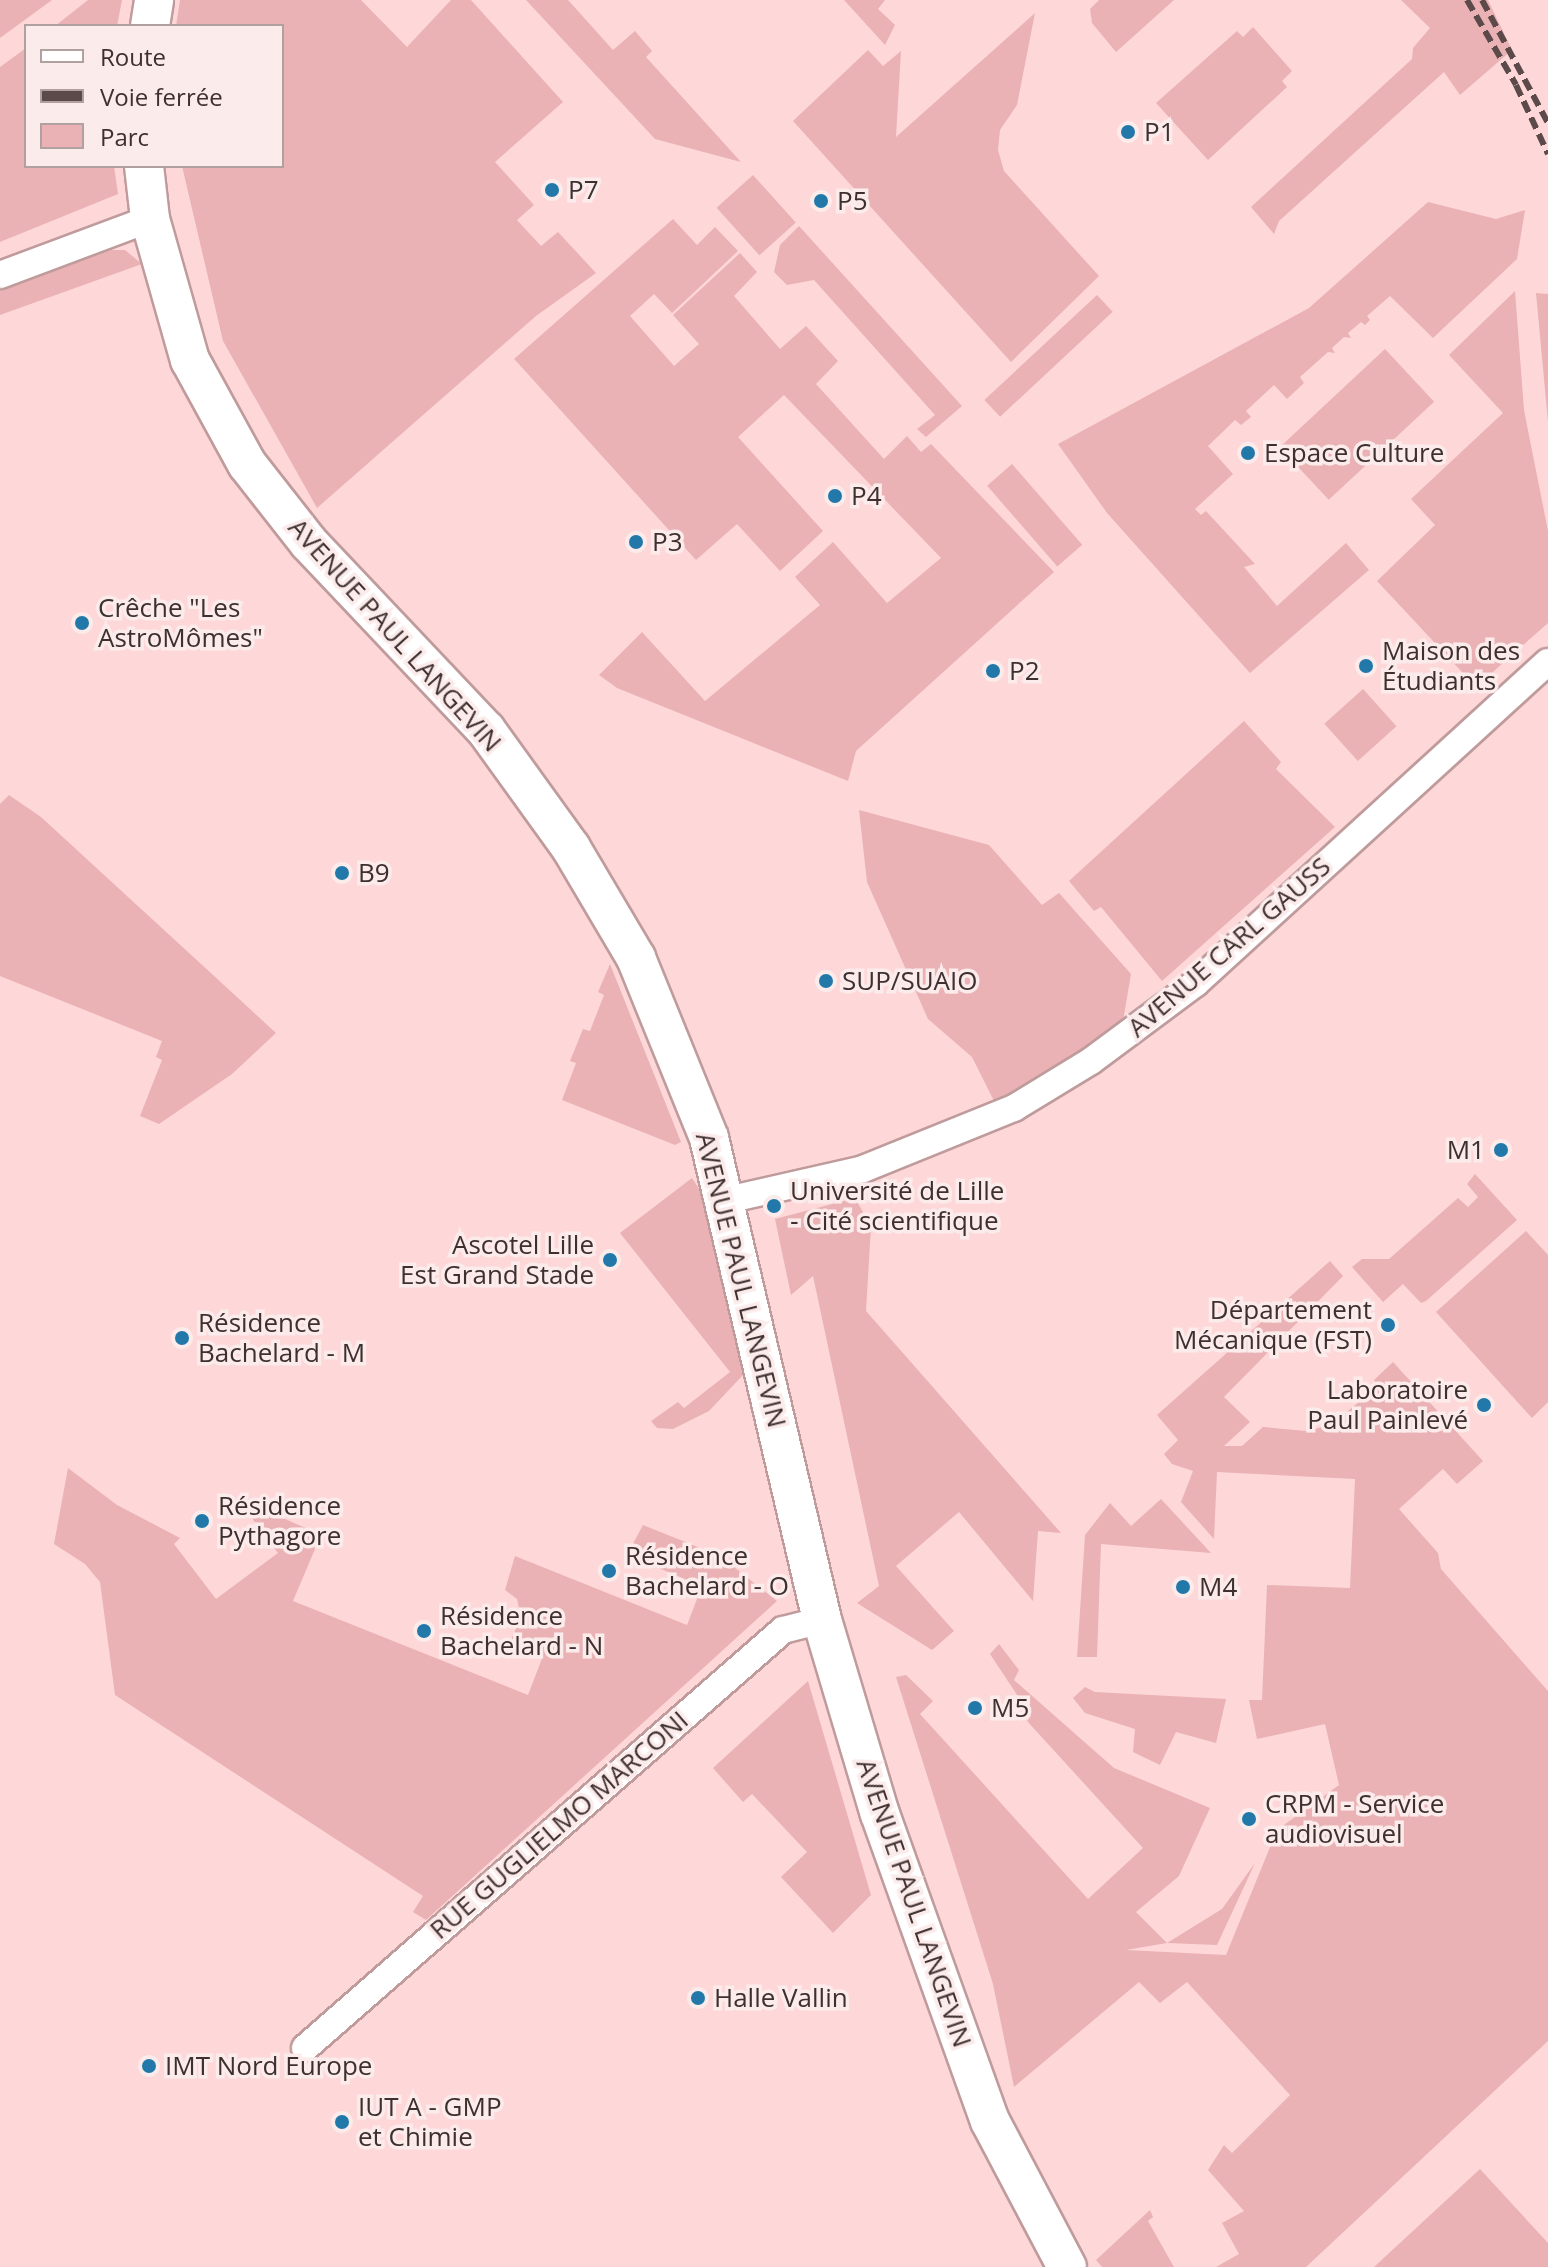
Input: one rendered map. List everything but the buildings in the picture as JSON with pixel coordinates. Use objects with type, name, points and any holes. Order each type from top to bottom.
[{"type":"street","points":[[150,24],[154,0]]},
{"type":"street","name":"AVENUE PAUL LANGEVIN","points":[[144,168],[150,219],[190,360],[247,464],[309,543],[486,730],[571,848],[636,958],[709,1138],[727,1200],[822,1620],[880,1814],[990,2121],[1067,2267]]},
{"type":"street","points":[[0,275],[150,219]]},
{"type":"street","name":"AVENUE CARL GAUSS","points":[[727,1200],[863,1169],[1014,1108],[1091,1061],[1164,1011],[1548,662]]},
{"type":"street","name":"RUE GUGLIELMO MARCONI","points":[[305,2048],[786,1627],[822,1620]]},
{"type":"green space","points":[[0,0],[52,0],[0,38]]},
{"type":"green space","points":[[88,0],[122,0],[117,24],[58,24]]},
{"type":"green space","points":[[180,0],[361,0],[407,47],[451,0],[471,0],[563,102],[495,162],[534,205],[517,220],[541,246],[558,232],[596,273],[536,316],[317,508],[223,341],[182,168],[284,168],[284,24],[176,24]]},
{"type":"green space","points":[[526,0],[568,0],[613,50],[635,31],[652,51],[646,57],[741,162],[655,139]]},
{"type":"green space","points":[[844,0],[885,0],[878,9],[895,25],[885,45]]},
{"type":"green space","points":[[1099,0],[1174,0],[1116,52],[1092,23],[1090,9]]},
{"type":"green space","points":[[1401,0],[1488,0],[1512,50],[1460,95],[1444,72],[1279,221],[1274,234],[1251,207],[1412,59],[1413,48],[1430,28]]},
{"type":"green space","points":[[1035,13],[1017,105],[1000,130],[998,150],[1004,171],[1099,276],[1011,362],[793,121],[868,50],[883,66],[901,51],[896,137]]},
{"type":"green space","points":[[1253,27],[1292,71],[1282,81],[1287,87],[1208,160],[1156,103],[1237,31],[1243,37]]},
{"type":"green space","points":[[24,49],[24,168],[114,168],[118,194],[0,242],[0,67]]},
{"type":"green space","points":[[753,175],[796,223],[759,255],[717,208]]},
{"type":"green space","points":[[1428,202],[1496,219],[1525,210],[1517,259],[1433,338],[1390,296],[1367,316],[1370,320],[1365,325],[1361,322],[1348,333],[1351,338],[1344,337],[1332,348],[1335,353],[1328,352],[1300,377],[1304,383],[1287,399],[1274,385],[1246,411],[1251,417],[1241,425],[1235,420],[1208,446],[1233,474],[1195,509],[1201,515],[1206,511],[1255,564],[1244,567],[1277,606],[1346,543],[1369,570],[1250,673],[1107,513],[1058,444],[1309,308]]},
{"type":"green space","points":[[673,219],[697,245],[715,227],[738,251],[672,313],[654,294],[630,316],[674,366],[699,344],[673,315],[740,253],[757,272],[734,296],[780,349],[806,326],[838,361],[816,384],[884,459],[907,436],[921,452],[931,444],[1054,572],[856,751],[848,781],[617,688],[599,675],[642,632],[705,701],[820,605],[795,577],[833,542],[887,603],[941,558],[784,395],[738,437],[823,531],[780,571],[737,524],[696,560],[514,359]]},
{"type":"green space","points":[[799,226],[962,406],[926,437],[917,429],[935,415],[814,280],[787,285],[774,272],[780,245]]},
{"type":"green space","points":[[111,250],[125,250],[142,264],[0,315],[0,288]]},
{"type":"green space","points":[[1515,291],[1524,410],[1548,531],[1548,623],[1476,687],[1377,581],[1435,525],[1411,499],[1503,413],[1449,355]]},
{"type":"green space","points":[[1536,293],[1548,294],[1548,422]]},
{"type":"green space","points":[[1097,295],[1113,312],[1000,417],[984,400]]},
{"type":"green space","points":[[1385,349],[1434,402],[1329,500],[1280,447]]},
{"type":"green space","points":[[1012,464],[1082,545],[1057,566],[987,486]]},
{"type":"green space","points":[[1363,689],[1396,726],[1358,761],[1324,724]]},
{"type":"green space","points":[[1244,721],[1281,762],[1276,769],[1335,827],[1162,981],[1101,907],[1094,911],[1069,881]]},
{"type":"green space","points":[[9,795],[41,817],[276,1033],[232,1074],[159,1124],[140,1116],[162,1060],[156,1057],[162,1041],[0,976],[0,804]]},
{"type":"green space","points":[[859,810],[989,845],[1042,905],[1059,893],[1131,974],[1120,1039],[1000,1113],[972,1057],[928,1019],[867,882]]},
{"type":"green space","points":[[610,964],[681,1142],[675,1145],[562,1100],[576,1063],[570,1061],[583,1029],[590,1031],[604,995],[598,992]]},
{"type":"green space","points":[[1475,1174],[1517,1220],[1426,1301],[1421,1303],[1403,1284],[1383,1302],[1352,1267],[1362,1259],[1389,1259],[1458,1198],[1468,1207],[1478,1197],[1467,1184]]},
{"type":"green space","points":[[692,1178],[703,1195],[743,1375],[709,1411],[673,1429],[657,1428],[651,1421],[678,1402],[684,1408],[730,1372],[620,1233]]},
{"type":"green space","points":[[855,1198],[871,1226],[866,1311],[1061,1533],[1038,1531],[1033,1601],[959,1512],[896,1566],[954,1631],[932,1650],[857,1603],[879,1586],[813,1276],[791,1295],[775,1219]]},
{"type":"green space","points":[[1526,1231],[1548,1255],[1548,1402],[1532,1418],[1436,1312]]},
{"type":"green space","points":[[1330,1261],[1343,1276],[1224,1397],[1250,1422],[1224,1446],[1242,1446],[1263,1427],[1306,1431],[1331,1425],[1378,1386],[1374,1380],[1393,1362],[1483,1461],[1457,1484],[1443,1469],[1399,1509],[1438,1553],[1441,1569],[1548,1691],[1548,2041],[1306,2267],[1216,2267],[1239,2254],[1222,2223],[1244,2211],[1208,2170],[1224,2145],[1232,2153],[1290,2095],[1187,1982],[1160,2003],[1139,1982],[1014,2087],[993,1984],[896,1677],[906,1675],[933,1701],[920,1714],[1088,1899],[1143,1848],[1027,1721],[1031,1716],[990,1654],[999,1644],[1019,1670],[1014,1680],[1114,1768],[1210,1808],[1179,1876],[1136,1912],[1167,1943],[1126,1950],[1226,1955],[1277,1830],[1339,1785],[1325,1724],[1257,1739],[1249,1700],[1262,1700],[1267,1585],[1350,1588],[1355,1479],[1217,1472],[1214,1539],[1181,1502],[1193,1471],[1172,1464],[1164,1454],[1178,1440],[1157,1415]]},
{"type":"green space","points":[[68,1468],[117,1505],[180,1538],[174,1544],[216,1599],[278,1553],[236,1497],[321,1535],[293,1601],[528,1695],[543,1656],[510,1642],[521,1617],[517,1599],[505,1590],[515,1556],[687,1625],[702,1586],[627,1555],[643,1525],[720,1556],[777,1601],[426,1920],[413,1912],[423,1896],[115,1695],[100,1582],[85,1564],[54,1544]]},
{"type":"green space","points":[[1161,1499],[1211,1553],[1101,1544],[1097,1657],[1077,1657],[1085,1535],[1110,1503],[1131,1526]]},
{"type":"green space","points":[[808,1681],[871,1895],[833,1933],[781,1877],[807,1852],[752,1794],[743,1802],[713,1768]]},
{"type":"green space","points":[[1085,1687],[1095,1692],[1226,1699],[1216,1743],[1176,1732],[1160,1765],[1133,1752],[1135,1729],[1085,1713],[1073,1698]]},
{"type":"green space","points":[[1255,1863],[1217,1945],[1167,1943],[1222,1909]]},
{"type":"green space","points":[[1480,2169],[1548,2243],[1548,2267],[1374,2267]]},
{"type":"green space","points":[[1150,2210],[1153,2217],[1148,2221],[1174,2267],[1102,2267],[1096,2260]]},
{"type":"railway","points":[[1467,0],[1516,85],[1548,154]]},
{"type":"railway","points":[[1482,0],[1548,123]]},
{"type":"place","name":"P1","points":[[1128,132]]},
{"type":"place","name":"P7","points":[[552,190]]},
{"type":"place","name":"P5","points":[[821,201]]},
{"type":"place","name":"Espace Culture","points":[[1248,453]]},
{"type":"place","name":"P4","points":[[835,496]]},
{"type":"place","name":"P3","points":[[636,542]]},
{"type":"place","name":"Crêche \"Les AstroMômes\"","points":[[82,623]]},
{"type":"place","name":"Maison des Étudiants","points":[[1366,666]]},
{"type":"place","name":"P2","points":[[993,671]]},
{"type":"place","name":"B9","points":[[342,873]]},
{"type":"place","name":"SUP/SUAIO","points":[[826,981]]},
{"type":"place","name":"M1","points":[[1501,1150]]},
{"type":"place","name":"Université de Lille ‐ Cité scientifique","points":[[774,1206]]},
{"type":"place","name":"Ascotel Lille Est Grand Stade","points":[[610,1260]]},
{"type":"place","name":"Département Mécanique (FST)","points":[[1388,1325]]},
{"type":"place","name":"Résidence Bachelard - M","points":[[182,1338]]},
{"type":"place","name":"Laboratoire Paul Painlevé","points":[[1484,1405]]},
{"type":"place","name":"Résidence Pythagore","points":[[202,1521]]},
{"type":"place","name":"Résidence Bachelard - O","points":[[609,1571]]},
{"type":"place","name":"M4","points":[[1183,1587]]},
{"type":"place","name":"Résidence Bachelard - N","points":[[424,1631]]},
{"type":"place","name":"M5","points":[[975,1708]]},
{"type":"place","name":"CRPM - Service audiovisuel","points":[[1249,1819]]},
{"type":"place","name":"Halle Vallin","points":[[698,1998]]},
{"type":"place","name":"IMT Nord Europe","points":[[149,2066]]},
{"type":"place","name":"IUT A - GMP et Chimie","points":[[342,2122]]}]
